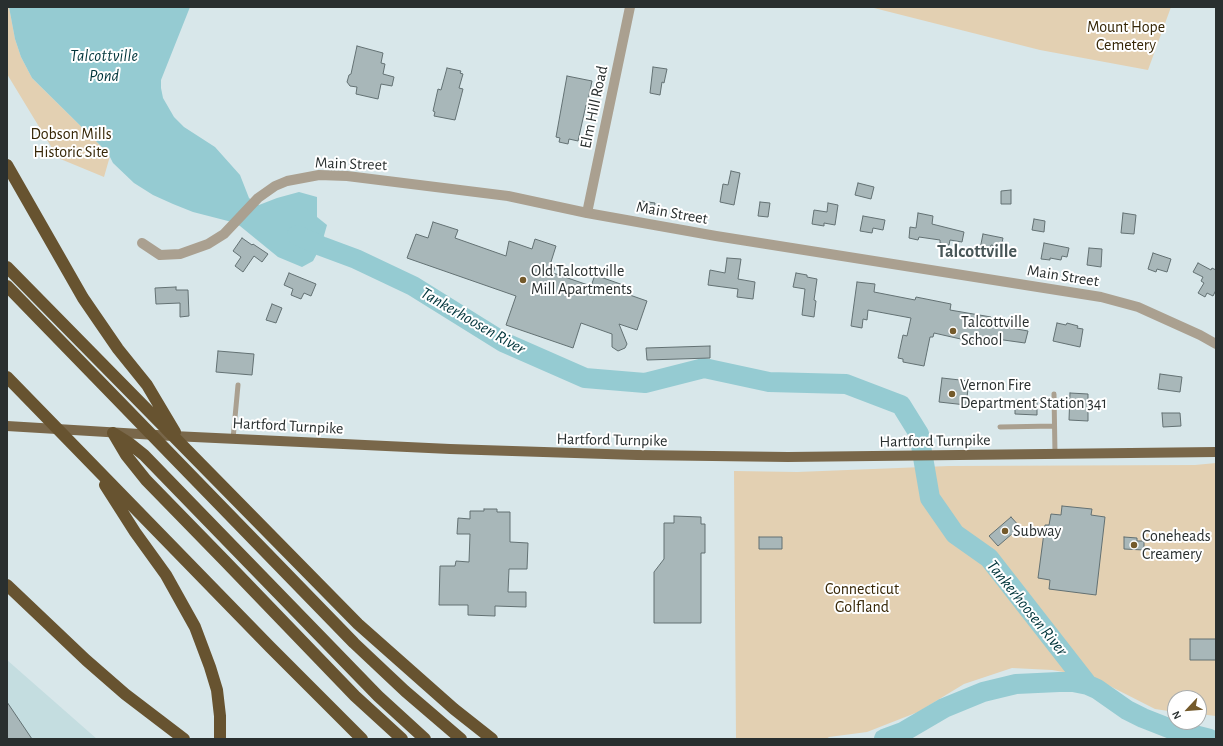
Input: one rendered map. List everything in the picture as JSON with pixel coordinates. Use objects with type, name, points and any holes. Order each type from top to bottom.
[{"type":"highway","points":[[7,165],[89,308],[118,349],[147,385],[159,403],[182,445]]},
{"type":"highway","points":[[7,267],[333,600],[374,639],[454,709],[492,739]]},
{"type":"highway","points":[[7,286],[365,653],[405,691],[461,739]]},
{"type":"highway","points":[[7,377],[300,678],[362,739]]},
{"type":"highway","points":[[113,433],[126,455],[146,480],[225,560],[354,696],[402,739]]},
{"type":"highway","points":[[113,433],[129,442],[144,455],[378,696],[425,739]]},
{"type":"highway","points":[[88,460],[135,532],[166,575],[188,612],[214,678],[219,700],[221,723],[220,739]]},
{"type":"highway","points":[[7,585],[86,660],[130,698],[184,739]]},
{"type":"main road","name":"Hartford Turnpike","points":[[7,426],[113,433],[542,453],[717,457],[1216,452]]},
{"type":"street","name":"Elm Hill Road","points":[[587,212],[630,7]]},
{"type":"street","name":"Main Street","points":[[142,242],[160,255],[180,254],[208,244],[224,234],[258,198],[275,186],[319,175],[341,175],[508,196],[724,237],[1101,297],[1138,307],[1200,335],[1216,344]]},
{"type":"lane","points":[[233,438],[238,385]]},
{"type":"lane","points":[[1054,394],[1054,454]]},
{"type":"lane","points":[[1000,427],[1054,426]]},
{"type":"shaded area","points":[[7,660],[97,739],[7,739]]},
{"type":"green space","name":"Dobson Mills Historic Site","points":[[7,7],[9,7],[15,39],[21,57],[32,78],[110,156],[104,177],[58,158],[7,74]]},
{"type":"green space","name":"Mount Hope Cemetery","points":[[870,7],[1171,7],[1148,70],[1040,50]]},
{"type":"green space","name":"Connecticut Golfland","points":[[1216,463],[1216,716],[1207,715],[1207,690],[1167,690],[1167,711],[1155,709],[1092,677],[1052,670],[1012,668],[964,684],[918,712],[867,732],[829,737],[826,739],[736,739],[734,471],[797,472],[949,466],[1195,465]]},
{"type":"water","name":"Talcottville Pond","points":[[9,7],[190,7],[161,80],[163,98],[174,117],[184,127],[215,147],[240,175],[249,198],[259,205],[299,192],[317,197],[317,217],[327,225],[321,246],[313,261],[302,267],[278,257],[240,226],[228,221],[193,212],[173,204],[153,195],[134,183],[113,163],[108,153],[32,78],[21,57],[15,39]]},
{"type":"building","points":[[357,46],[383,53],[381,63],[385,64],[383,74],[394,77],[392,86],[381,84],[378,99],[356,94],[357,87],[350,86],[347,82],[349,75],[351,74]]},
{"type":"building","points":[[653,67],[667,69],[664,83],[662,82],[660,95],[650,93]]},
{"type":"building","points":[[447,68],[461,71],[460,73],[463,74],[459,88],[463,89],[455,120],[434,116],[435,112],[433,111],[438,89],[441,90]]},
{"type":"building","points":[[567,76],[592,81],[578,141],[569,139],[568,144],[559,142],[560,138],[556,137]]},
{"type":"building","points":[[731,171],[740,173],[734,205],[720,202],[723,184],[728,185]]},
{"type":"building","points":[[858,183],[874,187],[871,199],[855,195]]},
{"type":"building","points":[[1011,190],[1011,204],[1001,204],[1001,191]]},
{"type":"building","points":[[642,201],[655,203],[653,214],[640,212]]},
{"type":"building","points":[[760,202],[770,203],[768,217],[758,216]]},
{"type":"building","points":[[828,203],[838,205],[835,225],[824,223],[824,226],[812,224],[814,210],[827,212]]},
{"type":"building","points":[[918,213],[933,216],[932,224],[964,232],[962,242],[950,240],[949,245],[940,243],[940,240],[919,237],[918,240],[909,238],[910,227],[916,228]]},
{"type":"building","points":[[1123,213],[1136,215],[1134,234],[1121,233]]},
{"type":"building","points":[[863,216],[885,220],[883,230],[873,228],[872,233],[860,231]]},
{"type":"building","points":[[1034,219],[1045,221],[1044,232],[1032,230]]},
{"type":"building","name":"Old Talcottville Mill Apartments","points":[[433,222],[458,230],[455,238],[506,256],[509,241],[532,249],[535,239],[556,246],[550,265],[555,267],[553,273],[591,286],[595,275],[626,286],[624,293],[647,301],[637,330],[619,324],[627,344],[625,348],[618,351],[612,347],[612,334],[581,323],[573,348],[506,325],[516,296],[407,258],[416,234],[428,238]]},
{"type":"building","points":[[983,234],[1003,238],[1001,247],[991,245],[990,251],[980,249]]},
{"type":"building","points":[[242,238],[268,254],[262,262],[254,256],[243,272],[235,266],[241,257],[233,251]]},
{"type":"building","points":[[1044,243],[1069,248],[1067,257],[1062,256],[1061,260],[1050,258],[1050,260],[1041,259]]},
{"type":"building","points":[[1089,248],[1102,249],[1101,267],[1087,265]]},
{"type":"building","points":[[1153,253],[1171,259],[1167,272],[1157,269],[1156,272],[1148,269]]},
{"type":"building","points":[[727,258],[741,259],[738,279],[755,282],[753,299],[737,297],[738,289],[708,285],[710,270],[725,273]]},
{"type":"building","points":[[1198,263],[1211,270],[1212,268],[1216,270],[1216,290],[1213,296],[1207,293],[1205,297],[1198,293],[1204,283],[1201,281],[1203,277],[1193,272]]},
{"type":"building","points":[[289,273],[316,284],[311,296],[304,293],[301,299],[291,295],[293,289],[284,285]]},
{"type":"building","points":[[796,273],[817,279],[814,300],[816,301],[814,317],[802,315],[805,289],[793,287]]},
{"type":"building","points":[[857,282],[875,284],[874,292],[915,300],[916,297],[951,304],[950,310],[991,317],[989,324],[1028,331],[1025,343],[975,336],[974,342],[934,333],[933,337],[930,337],[924,366],[903,362],[903,359],[898,358],[903,335],[907,336],[911,318],[868,310],[867,320],[863,319],[862,328],[851,326]]},
{"type":"building","points":[[176,287],[176,290],[188,290],[189,316],[180,317],[180,303],[156,304],[155,288]]},
{"type":"building","points":[[272,304],[282,308],[276,323],[266,320]]},
{"type":"building","points":[[1057,323],[1066,325],[1067,323],[1083,329],[1080,347],[1053,341]]},
{"type":"building","points":[[710,346],[710,358],[647,360],[646,348]]},
{"type":"building","points":[[218,351],[254,354],[252,375],[216,372]]},
{"type":"building","points":[[1160,374],[1182,377],[1180,392],[1158,389]]},
{"type":"building","points":[[942,378],[969,381],[966,405],[939,402]]},
{"type":"building","points":[[1070,393],[1088,394],[1088,421],[1069,420]]},
{"type":"building","points":[[1015,400],[1037,400],[1037,415],[1015,414]]},
{"type":"building","points":[[1162,413],[1180,413],[1181,426],[1163,427]]},
{"type":"building","points":[[1062,506],[1092,509],[1091,515],[1105,517],[1096,595],[1049,589],[1050,580],[1038,578],[1045,525],[1049,525],[1051,514],[1061,515]]},
{"type":"building","points":[[484,509],[497,509],[497,512],[510,512],[510,542],[528,543],[527,569],[509,569],[508,592],[526,592],[526,607],[495,606],[495,616],[468,615],[468,605],[439,605],[440,566],[455,566],[456,561],[469,562],[470,534],[457,534],[458,518],[470,519],[470,511],[484,511]]},
{"type":"building","points":[[674,516],[701,517],[701,524],[705,524],[705,553],[701,553],[701,623],[654,623],[654,572],[664,559],[664,523],[674,523]]},
{"type":"building","points":[[1011,517],[1020,527],[998,546],[989,536]]},
{"type":"building","points":[[759,537],[782,537],[782,549],[759,549]]},
{"type":"building","name":"Coneheads Creamery","points":[[1124,537],[1137,538],[1137,541],[1144,541],[1144,550],[1124,549]]},
{"type":"building","points":[[1190,639],[1216,639],[1216,660],[1190,660]]},
{"type":"building","points":[[7,702],[32,739],[7,739]]},
{"type":"waterway","name":"Tankerhoosen River","points":[[297,235],[356,259],[413,286],[503,342],[585,378],[645,383],[704,368],[769,382],[846,384],[901,405],[919,434],[930,498],[955,534],[989,558],[1088,685]]},
{"type":"waterway","points":[[884,739],[903,732],[944,708],[983,692],[1016,684],[1059,682],[1073,682],[1088,685],[1097,689],[1127,710],[1143,718],[1171,729],[1210,739]]},
{"type":"place","name":"Old Talcottville Mill Apartments","points":[[523,280]]},
{"type":"place","name":"Talcottville School","points":[[953,331]]},
{"type":"place","name":"Vernon Fire Department Station 341","points":[[952,394]]},
{"type":"place","name":"Subway","points":[[1005,531]]},
{"type":"place","name":"Coneheads Creamery","points":[[1134,545]]},
{"type":"district","name":"Talcottville","points":[[977,252]]}]
